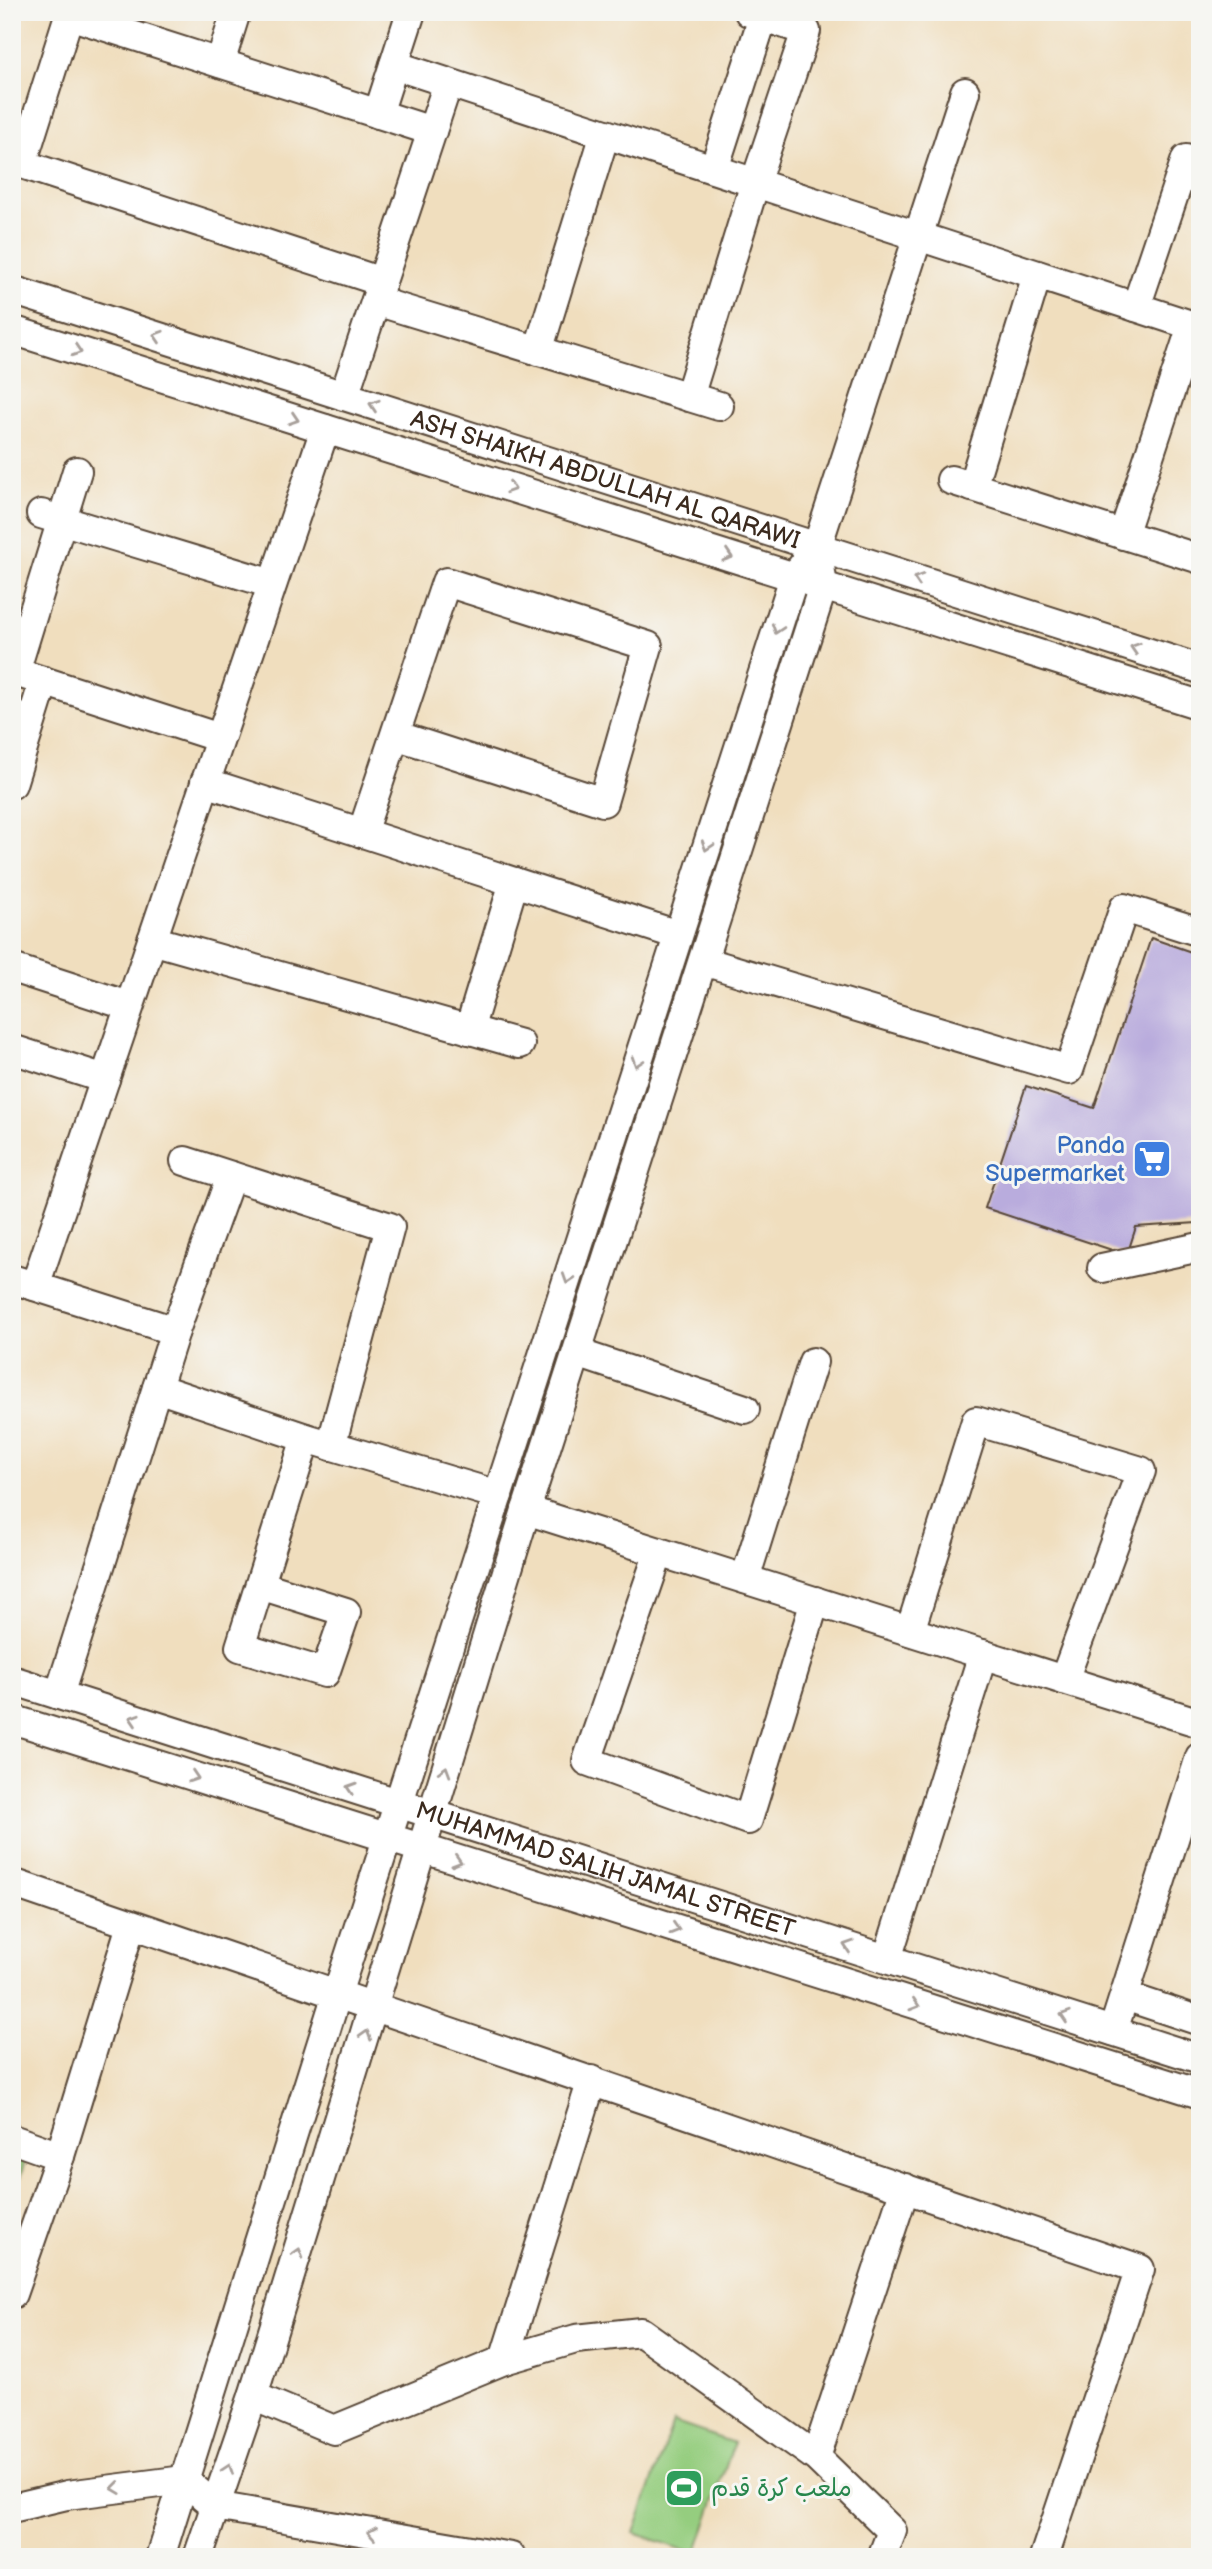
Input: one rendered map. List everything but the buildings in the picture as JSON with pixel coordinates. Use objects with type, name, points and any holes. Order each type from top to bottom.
[{"type":"street","points":[[220,63],[236,12]]},
{"type":"street","points":[[378,114],[411,12]]},
{"type":"street","points":[[432,131],[69,13],[22,164],[538,351],[719,406]]},
{"type":"street","points":[[689,397],[755,183],[806,31],[756,15],[714,169]]},
{"type":"street","points":[[394,65],[1196,327],[1123,535]]},
{"type":"street","points":[[344,396],[448,83]]},
{"type":"street","points":[[160,2557],[399,1803],[794,577],[817,547],[965,92]]},
{"type":"street","points":[[538,351],[605,134]]},
{"type":"street","points":[[1136,307],[1186,159]]},
{"type":"street","points":[[1037,275],[961,484],[1200,559]]},
{"type":"street","name":"ASH SHAIKH ABDULLAH AL QARAWI","points":[[12,290],[1200,669]]},
{"type":"street","points":[[12,330],[1200,705]]},
{"type":"street","points":[[175,1331],[23,1282],[104,1079],[325,429]]},
{"type":"street","points":[[77,471],[51,517],[14,672],[220,738]]},
{"type":"street","points":[[51,517],[272,584]]},
{"type":"street","points":[[198,2557],[253,2396],[526,1510],[823,586],[817,547]]},
{"type":"street","points":[[362,833],[446,582],[648,646],[603,802],[395,735]]},
{"type":"street","points":[[12,784],[44,681]]},
{"type":"street","points":[[205,782],[678,935]]},
{"type":"street","points":[[469,1030],[514,882]]},
{"type":"street","points":[[703,961],[1069,1070],[1124,908],[1200,932]]},
{"type":"street","points":[[152,940],[520,1044]]},
{"type":"street","points":[[12,968],[129,1006]]},
{"type":"street","points":[[12,1049],[104,1079]]},
{"type":"street","points":[[185,1161],[390,1227],[318,1442],[260,1585]]},
{"type":"street","points":[[59,1695],[175,1331],[231,1176]]},
{"type":"street","points":[[1102,1268],[1200,1247]]},
{"type":"street","points":[[577,1353],[745,1409]]},
{"type":"street","points":[[746,1579],[813,1362]]},
{"type":"street","points":[[157,1388],[318,1442],[498,1495]]},
{"type":"street","points":[[910,1631],[976,1421],[1141,1471],[1064,1680]]},
{"type":"street","points":[[526,1510],[1200,1723]]},
{"type":"street","points":[[659,1552],[587,1762],[748,1820],[815,1601]]},
{"type":"street","points":[[887,1959],[983,1654]]},
{"type":"street","name":"MUHAMMAD SALIH JAMAL STREET","points":[[12,1680],[1200,2059]]},
{"type":"street","name":"MUHAMMAD SALIH JAMAL STREET","points":[[12,1719],[1200,2094]]},
{"type":"street","points":[[1113,2032],[1200,1756]]},
{"type":"street","points":[[12,1883],[1140,2269],[1044,2557]]},
{"type":"street","points":[[14,2286],[60,2156],[131,1925]]},
{"type":"street","points":[[1125,1996],[1200,2021]]},
{"type":"street","points":[[504,2360],[592,2080]]},
{"type":"street","points":[[12,2139],[60,2156]]},
{"type":"street","points":[[816,2458],[905,2188]]},
{"type":"street","points":[[253,2396],[334,2430],[504,2360],[576,2339],[641,2332],[816,2458],[892,2531],[882,2557]]},
{"type":"street","points":[[12,2508],[67,2494],[184,2480],[215,2507],[511,2557]]},
{"type":"green space","points":[[12,2157],[25,2161],[12,2203]]},
{"type":"green space","name":"ملعب كرة قدم","points":[[673,2422],[734,2443],[696,2554],[634,2533]]},
{"type":"place","name":"Panda Supermarket","points":[[1152,1159]]},
{"type":"place","name":"ملعب كرة قدم","points":[[684,2488]]}]
